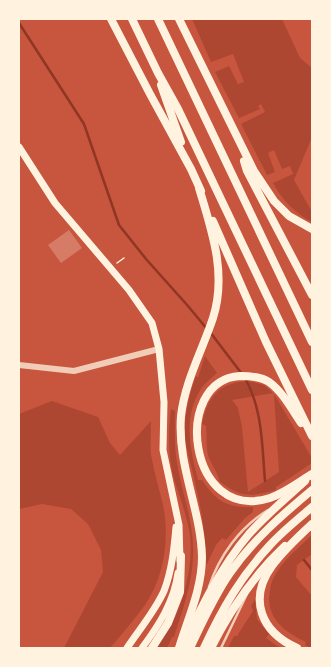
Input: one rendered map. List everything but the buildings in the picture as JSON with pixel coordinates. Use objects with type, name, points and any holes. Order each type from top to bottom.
[{"type":"main road","points":[[111,19],[191,169]]},
{"type":"main road","points":[[132,19],[158,73],[182,116],[312,390]]},
{"type":"main road","points":[[158,19],[312,342]]},
{"type":"main road","points":[[179,19],[254,171],[274,201],[290,216],[312,229]]},
{"type":"main road","points":[[158,73],[166,100],[199,188],[266,342],[312,437]]},
{"type":"main road","points":[[230,125],[247,171],[312,295]]},
{"type":"main road","points":[[19,147],[55,203],[138,302],[152,323],[159,349],[164,402],[163,450],[176,525],[173,557],[168,576],[157,604],[127,648]]},
{"type":"main road","points":[[179,648],[196,595],[202,557],[197,523],[185,468],[181,437],[182,416],[185,392],[215,309],[219,280],[216,246],[199,188]]},
{"type":"main road","points":[[283,496],[249,501],[237,499],[222,492],[210,480],[200,462],[199,454],[197,431],[198,416],[202,404],[215,386],[225,380],[248,376],[269,382],[282,396],[312,437]]},
{"type":"main road","points":[[182,648],[216,581],[259,519],[283,496],[312,475]]},
{"type":"main road","points":[[190,648],[211,605],[230,572],[260,537],[282,515],[312,490]]},
{"type":"main road","points":[[152,648],[168,623],[180,592],[180,525],[171,491]]},
{"type":"main road","points":[[204,648],[219,616],[245,576],[271,544],[312,507]]},
{"type":"main road","points":[[210,648],[232,610],[267,562],[312,523]]},
{"type":"main road","points":[[296,648],[277,637],[267,626],[261,611],[260,596],[262,585],[272,566],[312,523]]},
{"type":"main road","points":[[142,648],[162,620],[168,608],[177,578],[181,556]]},
{"type":"street","points":[[19,365],[74,371],[159,349]]},
{"type":"lane","points":[[221,648],[242,606],[252,581]]},
{"type":"path","points":[[110,267],[124,258]]},
{"type":"shaded area","points":[[192,19],[282,19],[300,58],[312,68],[312,137],[294,180],[312,212],[312,222],[290,206],[280,195],[273,183],[293,174],[290,166],[282,169],[274,150],[268,153],[275,172],[267,175],[241,124],[265,112],[261,104],[258,106],[260,109],[239,118],[215,72],[229,66],[238,84],[244,82],[233,54],[211,62]]},
{"type":"shaded area","points":[[205,356],[217,373],[203,386],[196,397],[190,420],[192,456],[198,480],[202,480],[212,493],[223,502],[236,506],[253,507],[253,512],[245,518],[226,540],[222,538],[216,545],[204,570],[205,545],[203,521],[186,445],[185,428],[186,413],[191,391],[196,376],[198,378]]},
{"type":"shaded area","points":[[248,381],[264,385],[273,393],[232,400],[238,408],[242,427],[248,492],[279,472],[274,394],[312,458],[312,463],[276,487],[276,490],[252,495],[234,491],[219,481],[218,475],[208,455],[206,426],[202,424],[204,414],[211,399],[216,393],[229,385]]},
{"type":"shaded area","points":[[52,401],[98,417],[110,443],[120,455],[151,421],[151,455],[165,518],[166,531],[164,557],[152,594],[141,611],[110,648],[64,648],[103,572],[101,550],[88,524],[71,509],[42,504],[19,509],[19,414]]},
{"type":"shaded area","points":[[171,409],[175,411],[176,457],[190,521],[193,557],[189,588],[174,637],[172,637],[167,648],[157,648],[174,619],[182,600],[188,578],[191,545],[189,528],[174,479],[171,462],[169,427]]},
{"type":"shaded area","points":[[312,535],[312,554],[297,565],[296,577],[312,596],[312,648],[305,645],[306,642],[292,635],[280,625],[272,613],[269,598],[271,584],[280,567]]},
{"type":"shaded area","points":[[255,599],[257,619],[269,634],[266,638],[280,648],[228,648],[234,636],[237,636],[253,611],[251,606]]},
{"type":"waterway","points":[[19,23],[84,124],[119,225],[146,259],[207,329]]},
{"type":"waterway","points":[[210,332],[242,374]]},
{"type":"waterway","points":[[245,378],[251,390],[261,429],[265,481]]},
{"type":"waterway","points":[[304,560],[312,570]]}]
